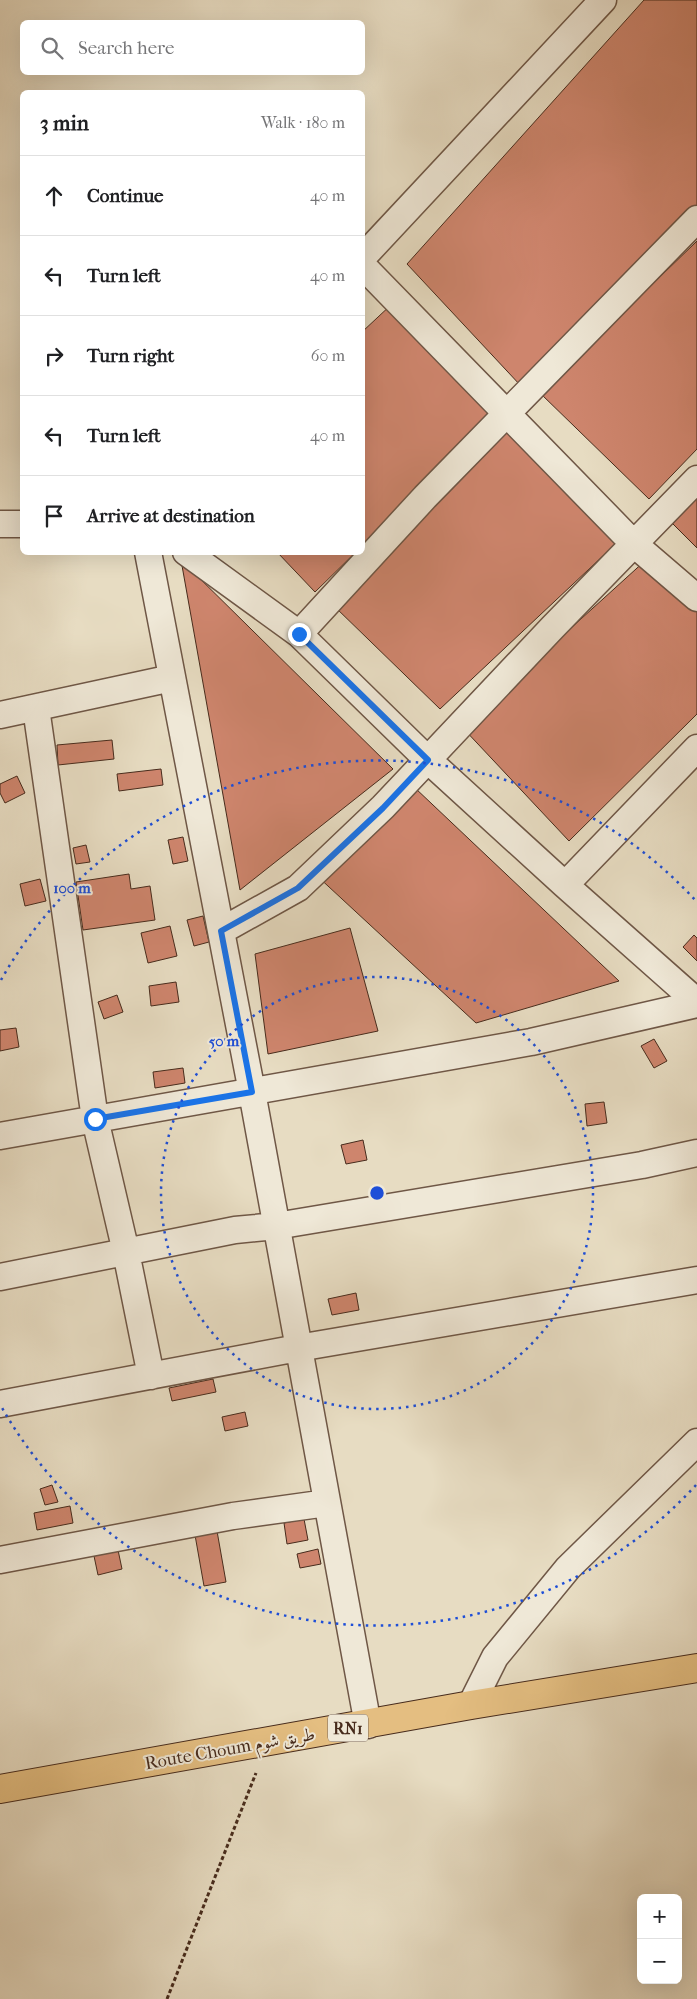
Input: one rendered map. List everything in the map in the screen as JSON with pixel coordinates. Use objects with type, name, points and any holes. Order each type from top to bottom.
[{"type":"highway","name":"Route Choum طريق شوم","points":[[0,1789],[368,1725],[471,1705],[697,1668]]},
{"type":"street","points":[[365,255],[603,0]]},
{"type":"street","points":[[299,634],[425,497],[697,219]]},
{"type":"street","points":[[365,268],[634,544],[697,598]]},
{"type":"street","points":[[221,931],[298,888],[383,808],[697,479]]},
{"type":"street","points":[[0,524],[20,524]]},
{"type":"street","points":[[149,555],[252,1092],[368,1725]]},
{"type":"street","points":[[190,555],[299,634],[428,760],[565,886],[697,1003]]},
{"type":"street","points":[[0,715],[172,678]]},
{"type":"street","points":[[36,708],[95,1119],[126,1252],[151,1376]]},
{"type":"street","points":[[565,886],[697,748]]},
{"type":"street","points":[[0,1136],[531,1042],[697,1003]]},
{"type":"street","points":[[0,1277],[235,1230],[276,1226],[642,1165],[697,1153]]},
{"type":"street","points":[[0,1404],[298,1348],[697,1280]]},
{"type":"street","points":[[471,1705],[495,1657],[568,1568],[697,1442]]},
{"type":"street","points":[[0,1560],[233,1516],[327,1504]]},
{"type":"path","points":[[167,1999],[268,1742]]},
{"type":"building","points":[[644,0],[697,0],[697,206],[521,386],[407,264]]},
{"type":"building","points":[[697,241],[697,449],[649,499],[540,393]]},
{"type":"building","points":[[393,303],[503,412],[365,544],[365,329]]},
{"type":"building","points":[[511,426],[621,539],[440,709],[334,606]]},
{"type":"building","points":[[697,494],[697,548],[669,520]]},
{"type":"building","points":[[280,555],[353,555],[315,592]]},
{"type":"building","points":[[647,559],[697,609],[697,714],[569,841],[462,727]]},
{"type":"building","points":[[181,560],[393,769],[240,890]]},
{"type":"building","points":[[112,740],[114,759],[58,765],[57,745]]},
{"type":"building","points":[[161,769],[163,785],[119,791],[117,774]]},
{"type":"building","points":[[17,776],[25,793],[5,803],[0,793],[0,784]]},
{"type":"building","points":[[414,787],[619,981],[476,1023],[315,874]]},
{"type":"building","points":[[183,837],[188,861],[173,864],[168,840]]},
{"type":"building","points":[[86,845],[90,862],[76,864],[73,848]]},
{"type":"building","points":[[129,874],[131,889],[150,886],[155,920],[83,930],[76,882]]},
{"type":"building","points":[[40,879],[46,901],[25,906],[20,884]]},
{"type":"building","points":[[203,916],[209,942],[194,946],[187,920]]},
{"type":"building","points":[[170,926],[177,956],[148,963],[141,933]]},
{"type":"building","points":[[350,928],[378,1031],[268,1054],[255,954]]},
{"type":"building","points":[[694,935],[697,938],[697,961],[683,947]]},
{"type":"building","points":[[176,982],[179,1002],[151,1006],[149,986]]},
{"type":"building","points":[[117,995],[123,1012],[104,1019],[98,1002]]},
{"type":"building","points":[[16,1028],[19,1047],[0,1051],[0,1030]]},
{"type":"building","points":[[654,1039],[667,1061],[654,1068],[641,1046]]},
{"type":"building","points":[[183,1068],[185,1083],[155,1088],[153,1072]]},
{"type":"building","points":[[604,1102],[607,1123],[587,1126],[585,1104]]},
{"type":"building","points":[[363,1140],[367,1160],[346,1164],[341,1145]]},
{"type":"building","points":[[356,1293],[359,1310],[332,1315],[328,1299]]},
{"type":"building","points":[[213,1379],[216,1392],[172,1401],[169,1388]]},
{"type":"building","points":[[245,1412],[248,1426],[225,1431],[222,1417]]},
{"type":"building","points":[[52,1485],[58,1502],[45,1505],[40,1489]]},
{"type":"building","points":[[70,1506],[73,1523],[37,1530],[34,1513]]},
{"type":"building","points":[[304,1519],[308,1540],[287,1544],[284,1523]]},
{"type":"building","points":[[217,1531],[226,1582],[204,1586],[195,1535]]},
{"type":"building","points":[[318,1549],[321,1564],[300,1568],[297,1554]]},
{"type":"building","points":[[118,1550],[122,1569],[98,1575],[94,1556]]},
{"type":"route","points":[[95,1119],[252,1092],[221,931],[298,888],[383,808],[428,760],[299,634]]}]
